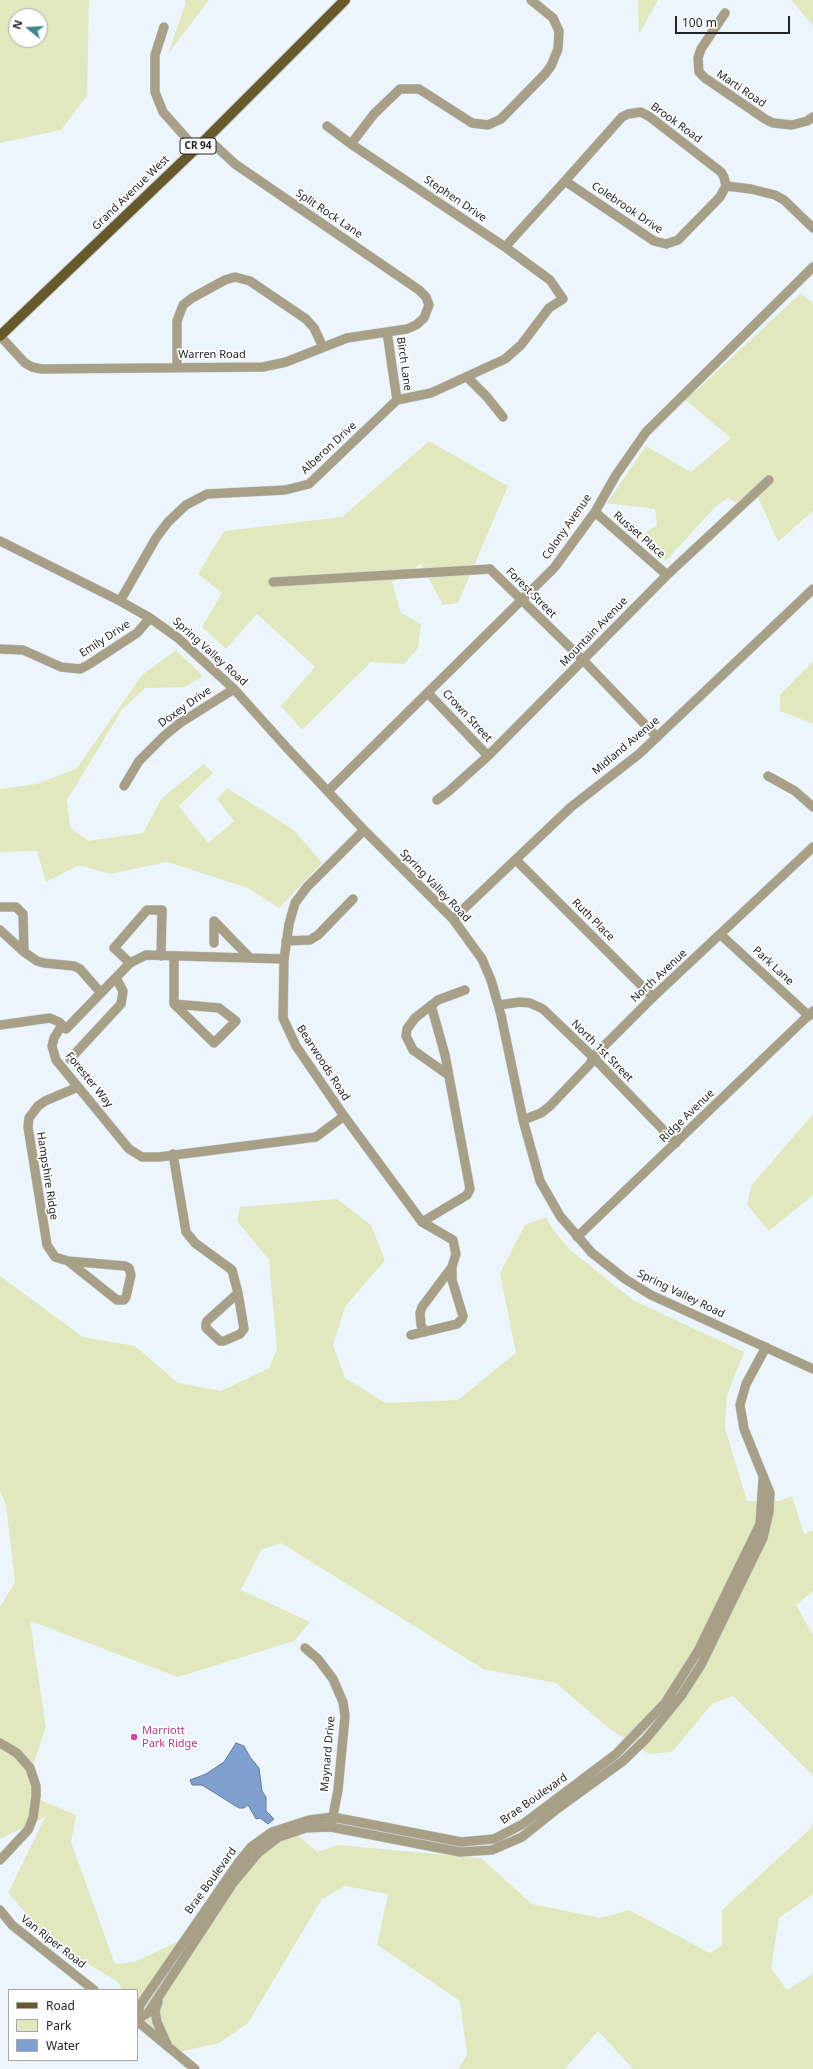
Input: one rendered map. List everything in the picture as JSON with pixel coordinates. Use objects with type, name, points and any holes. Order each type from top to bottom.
[{"type":"main road","name":"Grand Avenue West","points":[[0,336],[207,138],[345,0]]},
{"type":"street","points":[[351,144],[374,114],[400,89],[419,89],[472,123],[488,125],[501,119],[545,74],[551,66],[558,49],[559,32],[553,18],[531,0]]},
{"type":"street","name":"Marti Road","points":[[725,13],[701,49],[698,58],[699,72],[711,83],[773,123],[792,125],[813,118]]},
{"type":"street","points":[[164,27],[155,55],[155,92],[163,112],[196,148]]},
{"type":"street","name":"Brook Road","points":[[505,247],[622,117],[628,114],[641,112],[650,117],[721,172],[726,186]]},
{"type":"street","name":"Stephen Drive","points":[[327,126],[351,144],[505,247],[550,280],[563,299],[549,308],[514,352],[467,377]]},
{"type":"street","name":"Split Rock Lane","points":[[207,138],[235,164],[419,290],[428,301],[426,314]]},
{"type":"street","name":"Colebrook Drive","points":[[565,180],[654,241],[666,244],[678,240],[720,197],[726,186]]},
{"type":"street","points":[[726,186],[762,191],[775,195],[788,204],[813,228]]},
{"type":"street","name":"Colony Avenue","points":[[328,791],[554,568],[595,512],[616,475],[646,432],[813,267]]},
{"type":"street","points":[[177,367],[177,320],[183,305],[192,298],[225,280],[235,277],[250,281],[306,318],[314,328],[323,347]]},
{"type":"street","name":"Warren Road","points":[[0,336],[25,363],[36,368],[271,367],[347,338],[387,332],[416,325],[426,314]]},
{"type":"street","name":"Birch Lane","points":[[387,332],[397,400]]},
{"type":"street","points":[[397,400],[431,394],[467,377],[487,397],[503,417]]},
{"type":"street","name":"Alberon Drive","points":[[120,601],[156,538],[172,517],[186,505],[207,494],[285,490],[310,484],[397,400]]},
{"type":"street","name":"Mountain Avenue","points":[[436,800],[449,791],[488,756],[667,575],[769,480]]},
{"type":"street","name":"Russet Place","points":[[595,512],[667,575]]},
{"type":"street","name":"Spring Valley Road","points":[[0,541],[120,601],[150,618],[178,638],[234,689],[364,830],[453,919],[482,960],[499,1006],[523,1120],[540,1181],[560,1216],[592,1253],[609,1267],[651,1295],[813,1369]]},
{"type":"street","name":"Forest Street","points":[[273,582],[490,569],[521,602],[583,660],[657,737]]},
{"type":"street","name":"Midland Avenue","points":[[453,919],[571,807],[619,771],[657,737],[813,589]]},
{"type":"street","name":"Emily Drive","points":[[0,649],[23,650],[61,667],[80,669],[137,633],[150,618]]},
{"type":"street","name":"Doxey Drive","points":[[124,786],[139,762],[164,736],[180,723],[234,689]]},
{"type":"street","name":"Crown Street","points":[[428,693],[488,756]]},
{"type":"street","points":[[768,776],[795,791],[813,807]]},
{"type":"street","name":"Bearwoods Road","points":[[364,830],[307,887],[295,903],[286,941],[284,959],[283,1018],[296,1046],[344,1116],[422,1222],[453,1240],[456,1254],[452,1267],[452,1280],[463,1316],[462,1319],[457,1324],[411,1335]]},
{"type":"street","name":"North Avenue","points":[[523,1120],[550,1106],[590,1064],[593,1057],[653,997],[813,847]]},
{"type":"street","name":"Ruth Place","points":[[516,860],[653,997]]},
{"type":"street","points":[[286,941],[305,941],[314,938],[353,899]]},
{"type":"street","points":[[0,907],[16,907],[23,914],[24,952]]},
{"type":"street","points":[[130,963],[114,948],[147,910],[162,910],[161,956]]},
{"type":"street","points":[[214,942],[214,921],[250,958]]},
{"type":"street","points":[[0,930],[24,952],[37,961],[74,966],[80,969],[101,994]]},
{"type":"street","name":"Park Lane","points":[[721,934],[811,1014]]},
{"type":"street","points":[[0,1025],[50,1018],[54,1019],[66,1029],[130,963],[146,956],[284,959]]},
{"type":"street","points":[[174,956],[174,1004],[214,1043],[236,1021],[219,1008],[174,1004]]},
{"type":"street","points":[[70,1059],[121,1004],[122,991],[116,978]]},
{"type":"street","points":[[447,1074],[413,1050],[406,1036],[410,1023],[431,1005],[438,1000],[465,990]]},
{"type":"street","name":"North 1st Street","points":[[499,1006],[520,1002],[530,1003],[543,1009],[593,1057],[676,1143]]},
{"type":"street","points":[[422,1222],[467,1194],[470,1189],[442,1042],[431,1005]]},
{"type":"street","name":"Ridge Avenue","points":[[577,1237],[811,1014]]},
{"type":"street","name":"Forester Way","points":[[62,1025],[54,1038],[53,1053],[60,1066],[129,1149],[135,1154],[150,1158],[316,1137],[344,1116]]},
{"type":"street","name":"Hampshire Ridge","points":[[68,1261],[117,1300],[124,1300],[126,1297],[132,1276],[129,1268],[125,1266],[68,1261],[55,1257],[47,1245],[28,1127],[30,1118],[38,1106],[45,1101],[78,1087]]},
{"type":"street","points":[[173,1154],[186,1232],[195,1243],[232,1270],[238,1293],[244,1329],[240,1334],[224,1341],[220,1341],[206,1328],[207,1321],[238,1293]]},
{"type":"street","name":"Bearwoods Road","points":[[425,1332],[420,1320],[422,1307],[452,1267]]},
{"type":"street","name":"Brae Boulevard","points":[[138,2012],[140,2005],[229,1881],[258,1853],[279,1837],[306,1828],[332,1826],[460,1852],[492,1850],[522,1837],[557,1809],[623,1761],[646,1739],[682,1696],[712,1644],[762,1538],[769,1512],[770,1493],[764,1474],[744,1429],[740,1404],[746,1384],[766,1347]]},
{"type":"street","name":"Brae Boulevard","points":[[138,2019],[148,2013],[251,1847],[272,1832],[309,1820],[333,1817],[461,1842],[494,1839],[523,1824],[616,1754],[665,1703],[698,1651],[760,1524],[764,1474]]},
{"type":"street","name":"Maynard Drive","points":[[305,1648],[318,1659],[333,1679],[339,1690],[344,1709],[345,1727],[332,1826]]},
{"type":"street","points":[[0,1743],[17,1754],[30,1768],[36,1796],[33,1818],[28,1830],[0,1860]]},
{"type":"street","name":"Van Riper Road","points":[[0,1910],[12,1925],[93,1989]]},
{"type":"street","name":"Brae Boulevard","points":[[159,1996],[155,2011],[157,2022],[170,2049]]},
{"type":"street","points":[[138,2021],[195,2069]]},
{"type":"green space","points":[[0,0],[89,0],[87,96],[61,130],[0,143]]},
{"type":"green space","points":[[185,0],[209,0],[168,54],[186,2]]},
{"type":"green space","points":[[638,0],[658,0],[639,34]]},
{"type":"green space","points":[[791,0],[813,0],[813,26]]},
{"type":"green space","points":[[801,293],[813,304],[813,511],[778,542],[754,488],[736,503],[728,498],[716,506],[666,561],[639,537],[657,525],[655,509],[607,503],[646,446],[691,472],[731,438],[684,399],[698,389]]},
{"type":"green space","points":[[429,441],[508,486],[458,603],[443,605],[421,564],[392,582],[401,613],[421,624],[418,648],[404,664],[371,662],[302,730],[281,706],[315,667],[257,614],[226,649],[202,627],[222,593],[198,574],[224,531],[342,517]]},
{"type":"green space","points":[[176,650],[203,676],[185,687],[145,688],[122,710],[67,800],[70,827],[88,841],[143,833],[162,798],[204,764],[213,773],[179,806],[208,843],[234,821],[217,799],[227,788],[294,830],[322,863],[279,908],[248,888],[167,862],[110,874],[79,865],[46,882],[37,851],[0,852],[0,789],[37,784],[77,768],[142,675]]},
{"type":"green space","points":[[813,661],[813,724],[780,711],[780,695]]},
{"type":"green space","points":[[813,1114],[813,1195],[769,1231],[747,1205],[751,1186]]},
{"type":"green space","points":[[337,1199],[371,1225],[385,1260],[345,1307],[333,1345],[345,1378],[386,1403],[458,1400],[516,1353],[500,1273],[525,1225],[546,1217],[552,1228],[569,1249],[633,1300],[744,1352],[727,1395],[725,1428],[747,1501],[779,1501],[792,1496],[804,1534],[813,1530],[813,1591],[796,1605],[813,1635],[813,1776],[733,1696],[712,1704],[672,1752],[649,1754],[607,1727],[556,1683],[483,1669],[281,1543],[261,1550],[241,1590],[310,1622],[294,1641],[178,1677],[30,1621],[46,1727],[31,1771],[38,1799],[76,1815],[71,1842],[115,1964],[134,1962],[199,1932],[261,1846],[290,1828],[317,1852],[338,1845],[481,1858],[532,1904],[600,1918],[629,1910],[710,1953],[722,1945],[722,1910],[811,1828],[813,1822],[813,1894],[779,1918],[771,1968],[787,1990],[813,1974],[813,2069],[633,2069],[598,2031],[565,2069],[458,2069],[467,2055],[460,2001],[377,1945],[388,1894],[345,1886],[322,1899],[248,2023],[219,2043],[179,2052],[138,2020],[138,1989],[122,1989],[118,1982],[51,1942],[8,1893],[45,1817],[0,1839],[0,1607],[15,1582],[6,1505],[0,1491],[0,1276],[83,1337],[135,1346],[178,1383],[221,1391],[269,1368],[277,1349],[269,1260],[237,1221],[240,1207]]},
{"type":"water","points":[[236,1743],[244,1746],[250,1757],[259,1768],[262,1791],[266,1797],[266,1811],[274,1819],[268,1824],[260,1818],[256,1819],[248,1805],[244,1808],[239,1808],[202,1785],[192,1785],[190,1780],[206,1774],[224,1762]]},
{"type":"place","name":"Marriott Park Ridge","points":[[134,1737]]}]
